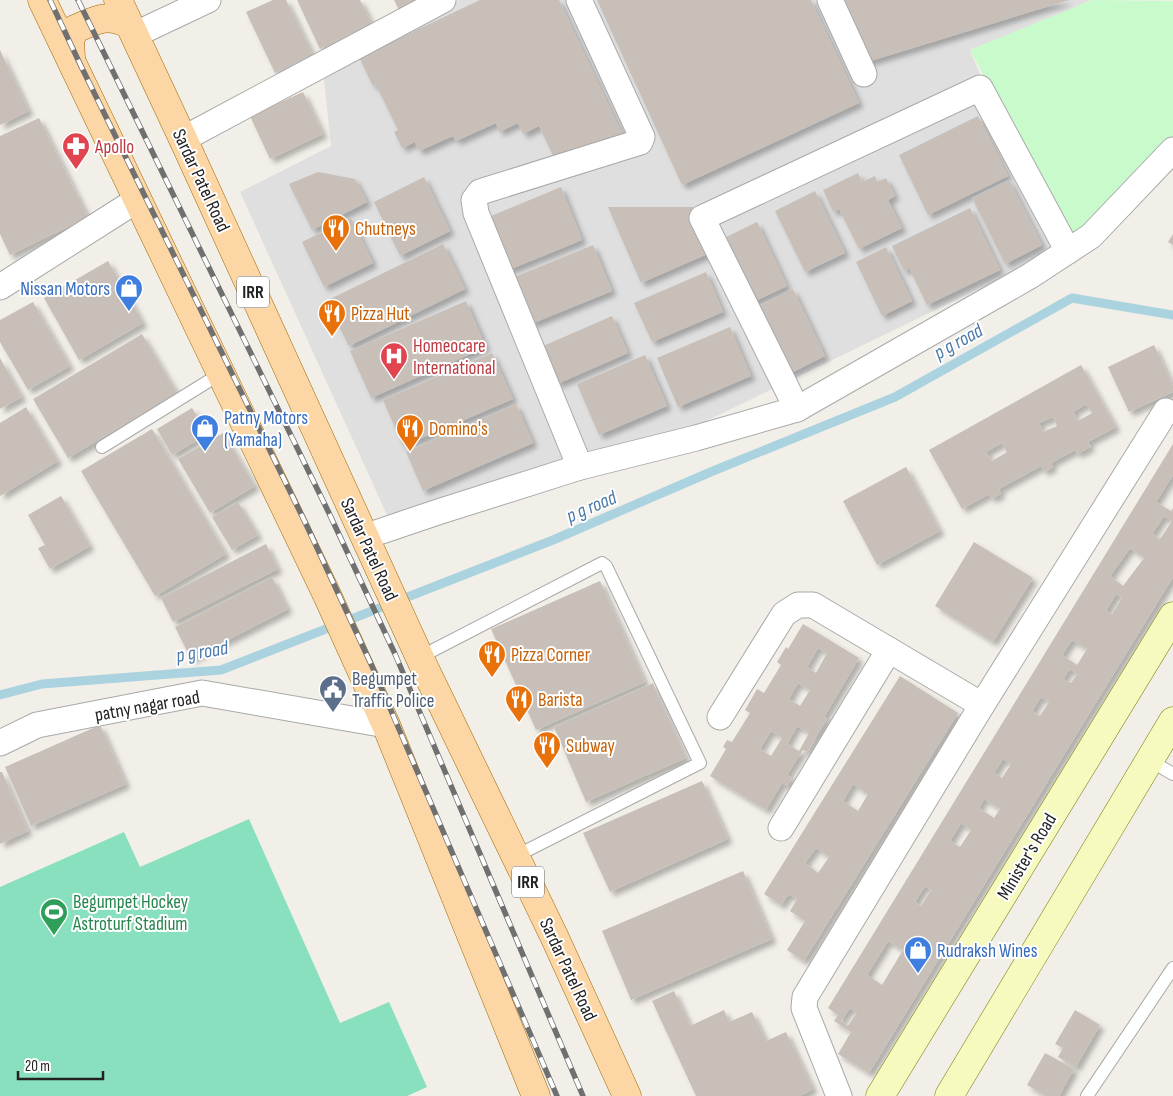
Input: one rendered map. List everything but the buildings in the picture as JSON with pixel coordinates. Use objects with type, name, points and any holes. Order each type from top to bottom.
[{"type":"main road","points":[[42,0],[327,595],[386,725],[536,1096]]},
{"type":"main road","points":[[51,0],[64,2],[67,0]]},
{"type":"main road","points":[[71,58],[70,40],[75,29],[103,17],[127,19]]},
{"type":"main road","name":"Sardar Patel Road","points":[[127,19],[364,537],[516,856],[627,1096]]},
{"type":"main road","name":"Minister's Road","points":[[880,1096],[1173,616]]},
{"type":"main road","points":[[949,1096],[1173,720]]},
{"type":"street","points":[[127,19],[208,0]]},
{"type":"street","points":[[183,139],[443,0]]},
{"type":"street","points":[[579,0],[642,140],[480,192],[474,200],[476,212],[580,467]]},
{"type":"street","points":[[830,0],[864,74]]},
{"type":"street","points":[[797,409],[702,218],[980,88],[1068,251]]},
{"type":"street","points":[[364,537],[441,510],[580,467],[696,438],[797,409],[1030,276],[1091,236],[1173,150]]},
{"type":"street","points":[[0,288],[137,200]]},
{"type":"street","points":[[839,1096],[804,1008],[805,997],[982,705],[1166,411]]},
{"type":"street","points":[[720,717],[784,614],[798,605],[813,605],[982,705]]},
{"type":"street","points":[[781,828],[889,650]]},
{"type":"street","name":"patny nagar road","points":[[0,743],[36,725],[202,694],[386,725]]},
{"type":"lane","points":[[102,447],[220,374]]},
{"type":"lane","points":[[420,657],[602,563],[605,564],[700,763],[516,856]]},
{"type":"lane","points":[[1149,760],[1173,774]]},
{"type":"lane","points":[[1087,1096],[1173,968]]},
{"type":"shaded area","points":[[459,0],[1092,0],[970,50],[1053,253],[694,427],[388,517],[240,192],[331,146],[323,70]]},
{"type":"green space","points":[[1092,0],[1173,1],[1173,139],[1073,241],[970,50]]},
{"type":"green space","points":[[249,819],[340,1023],[389,1002],[427,1087],[407,1096],[0,1096],[0,887],[124,832],[140,867]]},
{"type":"waterway","name":"p g road","points":[[0,695],[42,684],[221,670],[553,540],[713,471],[895,397],[1072,298],[1173,315]]},
{"type":"railway","points":[[50,0],[305,522],[371,664],[557,1096]]},
{"type":"railway","points":[[78,0],[328,511],[395,654],[583,1096]]},
{"type":"place","name":"Apollo","points":[[76,170]]},
{"type":"place","name":"Chutneys","points":[[336,252]]},
{"type":"place","name":"Nissan Motors","points":[[129,312]]},
{"type":"place","name":"Pizza Hut","points":[[332,337]]},
{"type":"place","name":"Homeocare International","points":[[394,380]]},
{"type":"place","name":"Patny Motors (Yamaha)","points":[[205,452]]},
{"type":"place","name":"Domino's","points":[[410,452]]},
{"type":"place","name":"Pizza Corner","points":[[492,678]]},
{"type":"place","name":"Begumpet Traffic Police","points":[[333,713]]},
{"type":"place","name":"Barista","points":[[519,723]]},
{"type":"place","name":"Subway","points":[[547,769]]},
{"type":"place","name":"Begumpet Hockey Astroturf Stadium","points":[[54,936]]},
{"type":"place","name":"Rudraksh Wines","points":[[918,974]]}]
